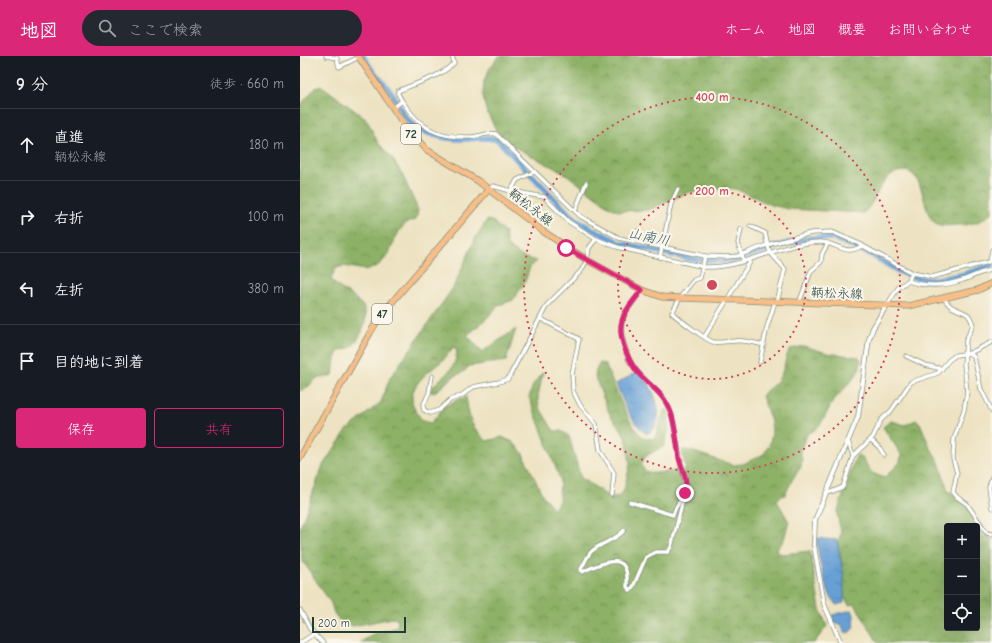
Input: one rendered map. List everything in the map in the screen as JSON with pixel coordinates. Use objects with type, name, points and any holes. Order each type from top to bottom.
[{"type":"main road","name":"72","points":[[358,57],[395,106],[413,137],[427,150],[488,189]]},
{"type":"main road","name":"鞆松永線","points":[[300,458],[381,315],[488,189],[544,232],[587,260],[642,290],[662,297],[727,301],[908,306],[978,290],[992,283]]},
{"type":"street","points":[[326,56],[337,58],[339,67],[358,57]]},
{"type":"street","points":[[452,56],[454,63],[444,71],[439,72],[431,79],[425,79],[398,91],[402,101],[415,120],[441,134],[473,137],[496,134],[528,164],[533,172],[575,211],[596,226],[619,238],[705,256],[743,258],[749,260],[769,252],[795,245],[821,242],[850,251],[862,246]]},
{"type":"street","points":[[395,106],[402,101]]},
{"type":"street","points":[[511,192],[517,180],[533,172]]},
{"type":"street","points":[[575,211],[586,183]]},
{"type":"street","points":[[488,189],[493,186],[511,192],[544,197],[569,222],[596,239],[617,247],[716,267],[743,258],[767,246],[812,233],[832,232],[862,246],[912,273],[932,277],[991,261],[992,250]]},
{"type":"street","points":[[660,256],[671,204],[678,189]]},
{"type":"street","points":[[750,226],[765,233],[769,252],[785,268],[760,362]]},
{"type":"street","points":[[741,229],[738,243],[743,258]]},
{"type":"street","points":[[432,376],[429,393],[423,406],[424,410],[430,413],[439,410],[450,400],[461,396],[473,387],[504,381],[510,375],[541,319],[547,305],[581,271],[587,260],[589,248],[596,239]]},
{"type":"street","points":[[800,303],[811,271],[820,262],[822,254],[828,243]]},
{"type":"street","points":[[705,256],[700,278],[694,280],[680,298],[672,313],[686,325],[714,342],[736,340],[764,345]]},
{"type":"street","points":[[705,336],[750,262],[749,260]]},
{"type":"street","points":[[908,280],[926,285],[944,284],[962,281],[984,271],[992,270]]},
{"type":"street","points":[[840,643],[824,604],[814,545],[815,520],[824,494],[848,442],[860,408],[869,340],[873,328],[898,288],[908,280],[912,273]]},
{"type":"street","points":[[624,530],[622,533],[607,540],[590,553],[581,569],[582,572],[592,566],[607,562],[622,564],[625,567],[627,574],[627,587],[630,590],[634,587],[646,557],[656,552],[668,552],[671,547],[687,484],[682,470],[670,409],[657,390],[641,376],[632,365],[626,353],[621,333],[621,326],[625,313],[642,290]]},
{"type":"street","points":[[944,299],[954,308],[964,311],[970,318],[973,325],[967,336],[968,353],[964,364],[967,392],[964,410],[954,439],[953,459],[957,473],[954,492],[957,498],[967,504],[986,533],[992,534]]},
{"type":"street","points":[[541,319],[578,338],[572,374],[573,391],[580,405],[596,424],[602,455],[614,474],[612,495]]},
{"type":"street","points":[[824,494],[843,487],[853,456],[871,440],[881,420],[891,412],[911,382],[938,373],[952,358],[968,353],[992,342]]},
{"type":"street","points":[[968,353],[974,357],[980,385],[992,411]]},
{"type":"street","points":[[906,356],[925,365],[942,368]]},
{"type":"street","points":[[871,440],[879,447],[884,455]]},
{"type":"street","points":[[848,442],[853,456]]},
{"type":"street","points":[[992,477],[989,487],[992,508]]},
{"type":"street","points":[[630,502],[673,516],[676,507],[685,493]]},
{"type":"street","points":[[300,610],[310,629],[323,643]]},
{"type":"street","points":[[300,643],[314,634]]},
{"type":"green space","points":[[499,56],[992,56],[992,213],[984,219],[972,224],[948,226],[937,224],[931,219],[919,182],[914,175],[907,171],[897,172],[886,179],[868,209],[863,213],[789,209],[771,205],[736,189],[727,188],[689,192],[648,210],[619,211],[608,206],[566,174],[509,144],[497,132],[486,110],[483,96],[484,81],[490,68]]},
{"type":"green space","points":[[322,86],[367,120],[378,143],[392,158],[402,174],[418,210],[416,220],[403,226],[399,231],[387,257],[375,267],[363,269],[346,266],[335,269],[331,279],[334,283],[358,301],[365,310],[364,327],[358,339],[351,347],[340,351],[337,354],[333,375],[316,379],[308,387],[300,391],[300,106],[315,88]]},
{"type":"green space","points":[[487,220],[492,221],[505,232],[507,246],[523,257],[537,261],[530,267],[525,282],[513,300],[499,305],[480,325],[467,335],[482,352],[516,329],[506,361],[469,366],[463,372],[453,377],[432,393],[430,391],[434,385],[451,369],[454,364],[457,349],[453,347],[443,360],[424,376],[414,388],[412,396],[413,403],[416,412],[421,418],[426,422],[431,423],[445,406],[466,396],[469,416],[477,431],[487,441],[502,437],[513,442],[522,452],[543,496],[554,509],[559,501],[560,479],[529,397],[533,385],[543,372],[538,396],[539,407],[554,431],[561,431],[569,436],[581,479],[606,495],[616,497],[620,496],[624,490],[630,464],[627,442],[623,432],[610,415],[595,377],[596,370],[600,363],[605,364],[627,415],[632,424],[643,437],[649,439],[655,438],[664,411],[666,409],[669,413],[668,433],[664,446],[646,456],[641,465],[645,471],[654,473],[686,470],[682,451],[684,450],[733,465],[743,464],[764,454],[770,443],[772,433],[771,421],[762,396],[780,377],[790,349],[804,346],[827,353],[859,357],[861,359],[855,377],[834,400],[817,428],[808,433],[800,450],[802,460],[801,467],[793,478],[785,495],[779,497],[777,501],[789,522],[783,542],[778,547],[777,552],[782,554],[810,551],[820,609],[827,626],[814,643],[360,643],[371,635],[395,628],[398,624],[397,619],[392,618],[353,626],[340,621],[334,613],[331,603],[302,560],[300,528],[323,465],[347,430],[381,402],[390,378],[453,288],[476,237]]},
{"type":"green space","points":[[916,420],[920,423],[930,447],[939,462],[948,491],[965,503],[976,523],[944,523],[944,631],[980,631],[980,530],[983,536],[992,534],[992,643],[878,643],[855,604],[849,605],[843,595],[844,577],[840,553],[837,547],[841,532],[837,513],[857,455],[861,456],[872,473],[884,478],[900,462],[901,454],[883,427],[891,421],[905,425]]},
{"type":"water","points":[[639,371],[645,375],[647,379],[657,405],[658,412],[656,424],[647,434],[632,418],[616,384]]},
{"type":"water","points":[[816,538],[837,540],[844,577],[844,603],[836,605],[831,598],[822,573]]},
{"type":"water","points":[[852,610],[854,616],[854,626],[848,633],[844,631],[842,625],[834,622],[832,615]]},
{"type":"waterway","name":"山南川","points":[[363,56],[391,92],[404,115],[411,123],[423,131],[449,138],[488,138],[498,140],[568,213],[588,227],[620,243],[692,259],[723,261],[734,260],[773,247],[810,238],[833,238],[870,254],[898,271],[913,277],[930,280],[961,275],[992,265]]},
{"type":"route","points":[[566,248],[634,287],[642,290],[625,313],[622,320],[621,333],[626,353],[635,370],[657,390],[670,409],[682,470],[687,484],[685,493]]}]
